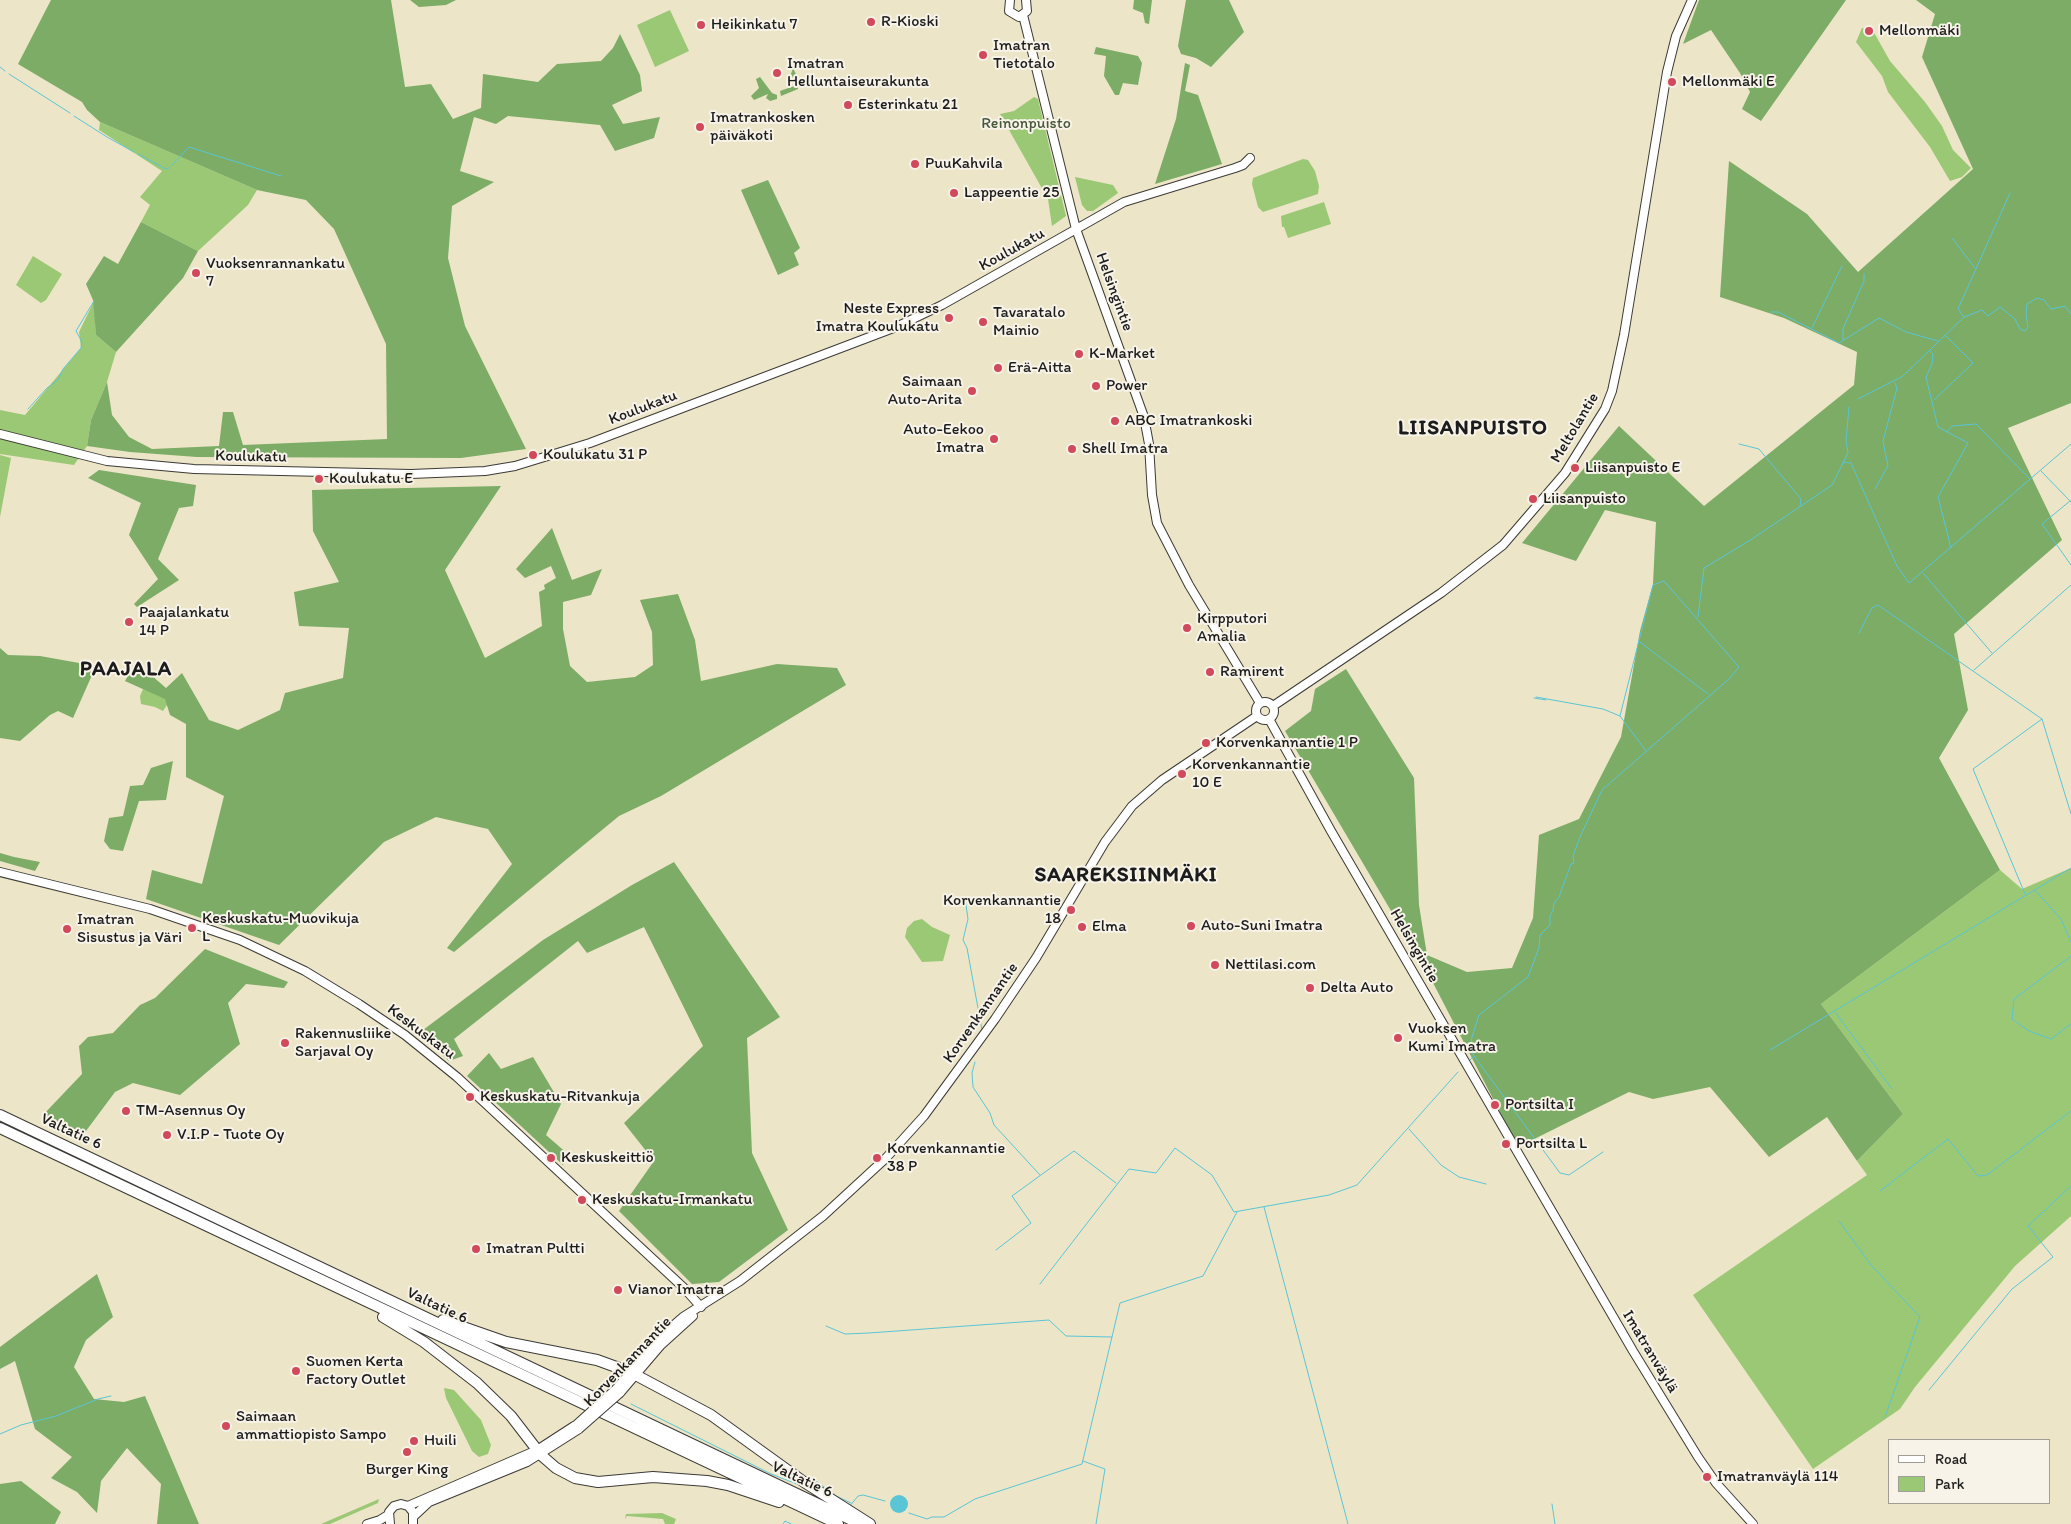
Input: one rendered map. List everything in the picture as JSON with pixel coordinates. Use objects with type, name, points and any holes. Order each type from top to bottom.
[{"type":"highway","name":"Valtatie 6","points":[[0,1115],[860,1524]]},
{"type":"highway","name":"Valtatie 6","points":[[0,1128],[837,1524]]},
{"type":"highway","points":[[322,1282],[403,1328],[438,1352],[476,1383],[518,1424],[539,1452],[556,1468],[575,1478],[598,1482],[653,1477],[707,1481],[751,1492],[837,1524]]},
{"type":"highway","points":[[391,1301],[506,1342],[597,1360],[633,1374],[711,1415],[820,1493],[870,1524]]},
{"type":"main road","points":[[1010,0],[1008,7],[1010,13],[1016,16],[1023,15],[1028,8],[1026,0]]},
{"type":"main road","name":"Meltolantie","points":[[1273,706],[1440,593],[1503,545],[1566,471],[1605,409],[1612,391],[1624,335],[1669,63],[1676,36],[1692,0]]},
{"type":"main road","name":"Helsingintie","points":[[1023,15],[1076,229],[1144,416],[1149,444],[1152,494],[1162,534],[1204,611],[1260,703]]},
{"type":"main road","name":"Koulukatu","points":[[0,434],[108,461],[194,469],[411,474],[485,471],[515,466],[590,443],[896,327],[942,305],[1129,200],[1236,168],[1243,165],[1250,158]]},
{"type":"main road","points":[[1267,702],[1273,706],[1274,714],[1269,719],[1262,720],[1257,716],[1255,709],[1260,703],[1267,702]]},
{"type":"main road","name":"Korvenkannantie","points":[[414,1520],[429,1502],[539,1452],[577,1427],[618,1391],[661,1345],[701,1307],[740,1281],[823,1216],[886,1158],[924,1116],[995,1020],[1123,817],[1162,780],[1257,716]]},
{"type":"main road","name":"Helsingintie","points":[[1269,719],[1331,831],[1537,1184]]},
{"type":"main road","name":"Keskuskatu","points":[[0,872],[150,909],[240,940],[305,971],[359,1004],[404,1035],[457,1077],[678,1282],[701,1307]]},
{"type":"main road","name":"Imatranväylä","points":[[1537,1184],[1633,1351],[1698,1458],[1716,1483],[1753,1524]]},
{"type":"main road","name":"Korvenkannantie","points":[[388,1515],[391,1509],[397,1505],[408,1506],[539,1452]]},
{"type":"main road","points":[[408,1506],[414,1520]]},
{"type":"main road","points":[[367,1524],[388,1515],[390,1524]]},
{"type":"green space","points":[[51,0],[391,0],[405,87],[431,84],[453,119],[481,108],[483,74],[538,82],[557,64],[601,61],[613,48],[620,34],[640,75],[642,91],[612,105],[623,124],[660,117],[654,138],[615,151],[600,125],[508,116],[496,124],[474,117],[460,171],[494,182],[452,206],[448,258],[465,326],[526,449],[461,458],[197,457],[130,452],[87,446],[91,420],[107,382],[112,415],[129,437],[152,449],[219,446],[223,412],[233,412],[243,445],[387,439],[386,344],[334,229],[306,200],[257,190],[100,122],[87,110],[82,102],[18,64]]},
{"type":"green space","points":[[410,0],[456,0],[446,5],[419,7]]},
{"type":"green space","points":[[1134,0],[1152,0],[1149,24],[1145,23],[1143,13],[1133,9]]},
{"type":"green space","points":[[1186,0],[1229,0],[1244,32],[1211,67],[1196,58],[1181,54],[1178,46]]},
{"type":"green space","points":[[1699,0],[1846,0],[1761,121],[1742,109],[1750,92],[1740,73],[1711,30],[1683,44]]},
{"type":"green space","points":[[1916,0],[2071,0],[2071,403],[2008,428],[2062,540],[1954,634],[1968,710],[1939,758],[2000,870],[1821,1004],[1903,1114],[1857,1161],[1827,1117],[1769,1157],[1710,1087],[1653,1099],[1629,1092],[1518,1147],[1430,977],[1285,731],[1311,711],[1315,689],[1346,669],[1414,778],[1419,905],[1427,955],[1467,972],[1512,968],[1533,918],[1539,835],[1579,819],[1621,737],[1640,631],[1653,584],[1656,522],[1605,510],[1576,561],[1522,543],[1619,426],[1704,506],[1854,385],[1857,352],[1784,318],[1720,297],[1729,161],[1807,214],[1858,272],[1973,169],[1922,57],[1935,14]]},
{"type":"green space","points":[[670,10],[689,51],[655,67],[637,25]]},
{"type":"green space","points":[[1862,28],[1872,29],[1890,61],[1925,102],[1942,126],[1953,150],[1971,168],[1962,177],[1950,181],[1930,147],[1888,92],[1882,76],[1856,42]]},
{"type":"green space","points":[[1096,47],[1138,56],[1142,63],[1138,85],[1123,83],[1119,95],[1115,95],[1104,76],[1106,56],[1094,54]]},
{"type":"green space","points":[[1185,63],[1190,65],[1185,91],[1198,95],[1222,164],[1155,184],[1176,119]]},
{"type":"green space","points":[[793,68],[801,85],[798,85],[798,89],[781,96],[780,91],[797,85],[791,74]]},
{"type":"green space","points":[[760,77],[772,93],[777,95],[777,99],[770,101],[766,98],[768,94],[754,100],[751,96],[759,88],[756,79]]},
{"type":"green space","name":"Reinonpuisto","points":[[1034,97],[1038,99],[1066,216],[1052,226],[1048,199],[1000,114],[1014,111]]},
{"type":"green space","points":[[100,122],[257,190],[248,205],[198,251],[141,222],[150,205],[140,197],[162,171],[99,130]]},
{"type":"green space","points":[[1303,159],[1308,160],[1315,171],[1319,186],[1318,194],[1263,212],[1258,207],[1252,184],[1253,178]]},
{"type":"green space","points":[[1075,177],[1113,185],[1118,193],[1093,211],[1087,211],[1082,205]]},
{"type":"green space","points":[[768,180],[800,248],[794,253],[799,265],[778,275],[741,190]]},
{"type":"green space","points":[[1324,202],[1331,224],[1288,238],[1284,227],[1282,227],[1281,216]]},
{"type":"green space","points":[[141,222],[198,251],[183,278],[116,352],[96,335],[93,300],[86,284],[104,256],[118,264]]},
{"type":"green space","points":[[33,256],[62,274],[46,300],[41,303],[16,285]]},
{"type":"green space","points":[[94,301],[96,335],[116,352],[107,382],[91,420],[87,446],[74,465],[0,454],[0,410],[25,415],[81,348],[79,332]]},
{"type":"green space","points":[[0,455],[11,458],[0,517]]},
{"type":"green space","points":[[99,470],[196,485],[193,506],[179,508],[158,559],[179,580],[137,607],[134,604],[158,579],[129,535],[141,503],[88,478]]},
{"type":"green space","points":[[501,486],[445,570],[485,658],[542,626],[539,592],[545,589],[544,585],[556,578],[551,566],[525,578],[516,569],[552,528],[572,580],[602,569],[591,595],[563,602],[563,629],[570,666],[587,682],[635,677],[653,665],[652,632],[640,600],[678,594],[695,640],[701,681],[777,664],[837,668],[846,685],[661,796],[619,816],[454,952],[447,948],[512,864],[488,829],[436,817],[384,842],[279,945],[146,899],[152,870],[202,884],[224,796],[186,777],[186,724],[170,715],[165,699],[125,681],[136,662],[166,688],[182,673],[209,720],[238,730],[280,710],[285,693],[343,678],[349,628],[299,626],[294,592],[339,582],[313,531],[312,490]]},
{"type":"green space","points":[[0,648],[8,655],[40,656],[96,666],[73,718],[58,711],[50,715],[20,741],[0,738]]},
{"type":"green space","points":[[143,689],[171,699],[163,711],[141,704],[140,696]]},
{"type":"green space","points":[[173,761],[166,800],[139,801],[123,851],[110,849],[104,841],[109,818],[123,816],[130,786],[143,785],[151,768]]},
{"type":"green space","points":[[0,853],[40,862],[35,871],[0,861]]},
{"type":"green space","points":[[674,862],[780,1017],[747,1038],[752,1153],[788,1230],[719,1282],[692,1284],[619,1211],[654,1161],[624,1123],[703,1046],[644,927],[587,953],[578,941],[454,1039],[463,1056],[449,1061],[419,1033],[543,940],[632,885]]},
{"type":"green space","points":[[2071,868],[2071,1216],[2015,1266],[1915,1387],[1900,1409],[1813,1469],[1693,1295],[1867,1175],[1857,1161],[1903,1114],[1821,1004],[2000,870],[2022,889]]},
{"type":"green space","points":[[922,919],[932,927],[950,935],[943,961],[922,962],[905,937],[907,928],[914,921]]},
{"type":"green space","points":[[205,949],[288,982],[284,988],[246,984],[228,1003],[240,1044],[180,1095],[133,1083],[115,1092],[83,1135],[43,1115],[82,1074],[79,1046],[88,1037],[113,1033],[140,1005],[155,998]]},
{"type":"green space","points":[[489,1053],[501,1069],[533,1057],[561,1104],[546,1135],[569,1155],[563,1165],[467,1076]]},
{"type":"green space","points":[[97,1274],[113,1317],[86,1340],[74,1367],[94,1399],[124,1402],[145,1396],[199,1524],[157,1524],[161,1484],[127,1448],[101,1481],[97,1513],[77,1492],[51,1478],[72,1457],[35,1429],[15,1361],[0,1369],[0,1347]]},
{"type":"green space","points":[[444,1388],[454,1390],[481,1420],[491,1445],[488,1454],[479,1457],[472,1451],[446,1398]]},
{"type":"green space","points":[[21,1481],[61,1512],[55,1524],[0,1524],[0,1484]]},
{"type":"green space","points":[[379,1499],[378,1503],[330,1524],[321,1524]]},
{"type":"green space","points":[[662,1513],[676,1519],[674,1524],[665,1524],[663,1519],[627,1516],[625,1519],[626,1514]]},
{"type":"water","points":[[899,1495],[905,1498],[908,1504],[905,1510],[899,1513],[893,1510],[890,1504],[893,1498]]},
{"type":"waterway","points":[[0,67],[5,71]]},
{"type":"waterway","points":[[9,74],[70,113]]},
{"type":"waterway","points":[[74,116],[134,152]]},
{"type":"waterway","points":[[171,166],[189,147],[281,176]]},
{"type":"waterway","points":[[138,154],[166,169],[169,168]]},
{"type":"waterway","points":[[1964,317],[1958,309],[2010,193]]},
{"type":"waterway","points":[[1952,238],[1975,268]]},
{"type":"waterway","points":[[1812,328],[1842,266]]},
{"type":"waterway","points":[[1843,340],[1843,329],[1864,281],[1864,274]]},
{"type":"waterway","points":[[1858,399],[1903,376],[1964,317],[1982,310],[1988,316],[2000,307],[2015,319],[2020,329],[2025,331],[2028,327],[2027,304],[2037,298],[2044,300],[2051,309],[2065,306],[2071,314]]},
{"type":"waterway","points":[[28,409],[47,388],[58,380],[63,369],[81,348],[82,342],[76,331],[94,301]]},
{"type":"waterway","points":[[1771,312],[1778,312],[1839,343],[1879,318],[1906,332],[1938,341]]},
{"type":"waterway","points":[[1934,400],[1973,363],[1946,336]]},
{"type":"waterway","points":[[1930,351],[1933,354],[1932,364],[1926,377],[1938,427],[1968,443],[1938,497],[1951,548]]},
{"type":"waterway","points":[[1875,489],[1888,466],[1883,441],[1897,388],[1895,383]]},
{"type":"waterway","points":[[1698,617],[1704,568],[1752,539],[1832,485],[1848,453],[1846,441],[1849,407]]},
{"type":"waterway","points":[[1947,432],[1952,426],[1976,424],[2030,479]]},
{"type":"waterway","points":[[1739,444],[1759,449],[1801,499],[1800,506]]},
{"type":"waterway","points":[[1843,462],[1851,463],[1897,566],[1909,583],[2071,444]]},
{"type":"waterway","points":[[2041,471],[2071,502]]},
{"type":"waterway","points":[[2070,501],[2042,524],[2071,565]]},
{"type":"waterway","points":[[1923,573],[1992,653]]},
{"type":"waterway","points":[[1603,1152],[1569,1175],[1560,1173],[1470,1049],[1479,1015],[1528,977],[1539,948],[1540,935],[1550,925],[1550,916],[1554,903],[1559,897],[1571,864],[1574,863],[1573,856],[1580,837],[1602,790],[1730,678],[1739,667],[1664,581],[1653,585],[1620,716]]},
{"type":"waterway","points":[[1974,670],[2071,585]]},
{"type":"waterway","points":[[1859,633],[1872,608],[1878,605],[2042,719],[2071,814]]},
{"type":"waterway","points":[[1640,642],[1708,694]]},
{"type":"waterway","points":[[1536,697],[1603,709],[1620,716],[1646,751]]},
{"type":"waterway","points":[[1534,698],[1546,700]]},
{"type":"waterway","points":[[2025,894],[1973,769],[2042,719]]},
{"type":"waterway","points":[[1770,1050],[2071,868]]},
{"type":"waterway","points":[[2035,890],[2061,919],[2071,942]]},
{"type":"waterway","points":[[965,898],[968,919],[963,940],[967,948],[982,1030]]},
{"type":"waterway","points":[[2071,956],[2014,999],[2012,1019],[2029,1031],[2051,1039],[2071,1024]]},
{"type":"waterway","points":[[1835,1012],[1892,1089]]},
{"type":"waterway","points":[[1470,1060],[1473,1057]]},
{"type":"waterway","points":[[975,1062],[972,1073],[973,1087],[990,1113],[994,1125],[1040,1175]]},
{"type":"waterway","points":[[1040,1284],[1129,1169],[1156,1173],[1175,1148],[1212,1175],[1234,1212],[1329,1195],[1357,1185],[1458,1072]]},
{"type":"waterway","points":[[1880,1191],[1948,1139],[1978,1176],[1987,1175],[2071,1111]]},
{"type":"waterway","points":[[1409,1129],[1441,1165],[1459,1177],[1486,1184]]},
{"type":"waterway","points":[[996,1250],[1031,1223],[1012,1196],[1074,1151],[1116,1183]]},
{"type":"waterway","points":[[1929,1390],[2012,1289],[2053,1257],[2028,1226],[2071,1186]]},
{"type":"waterway","points":[[1264,1207],[1348,1524]]},
{"type":"waterway","points":[[909,1513],[927,1519],[944,1517],[975,1499],[1082,1464],[1120,1303],[1203,1276],[1237,1212]]},
{"type":"waterway","points":[[1839,1221],[1871,1265],[1920,1317],[1885,1417]]},
{"type":"waterway","points":[[826,1326],[845,1334],[1049,1320],[1066,1336],[1112,1337]]},
{"type":"waterway","points":[[0,1434],[21,1425],[56,1416],[98,1399],[111,1396]]},
{"type":"waterway","points":[[631,1404],[771,1474],[805,1487]]},
{"type":"waterway","points":[[1083,1461],[1105,1469],[1096,1524]]},
{"type":"waterway","points":[[807,1480],[812,1478],[836,1496],[851,1503]]},
{"type":"waterway","points":[[849,1507],[858,1496],[863,1495],[885,1501]]},
{"type":"waterway","points":[[1552,1504],[1555,1524]]},
{"type":"waterway","points":[[783,1524],[785,1521],[791,1524]]},
{"type":"place","name":"R-Kioski","points":[[871,22]]},
{"type":"place","name":"Heikinkatu 7","points":[[701,25]]},
{"type":"place","name":"Mellonmäki","points":[[1869,31]]},
{"type":"place","name":"Imatran Tietotalo","points":[[983,55]]},
{"type":"place","name":"Imatran Helluntaiseurakunta","points":[[777,73]]},
{"type":"place","name":"Mellonmäki E","points":[[1672,82]]},
{"type":"place","name":"Esterinkatu 21","points":[[848,105]]},
{"type":"place","name":"Imatrankosken päiväkoti","points":[[700,127]]},
{"type":"place","name":"PuuKahvila","points":[[915,164]]},
{"type":"place","name":"Lappeentie 25","points":[[954,193]]},
{"type":"place","name":"Vuoksenrannankatu 7","points":[[196,273]]},
{"type":"place","name":"Neste Express Imatra Koulukatu","points":[[949,318]]},
{"type":"place","name":"Tavaratalo Mainio","points":[[983,322]]},
{"type":"place","name":"K-Market","points":[[1079,354]]},
{"type":"place","name":"Erä-Aitta","points":[[998,368]]},
{"type":"place","name":"Power","points":[[1096,386]]},
{"type":"place","name":"Saimaan Auto-Arita","points":[[972,391]]},
{"type":"place","name":"ABC Imatrankoski","points":[[1115,421]]},
{"type":"place","name":"Auto-Eekoo Imatra","points":[[994,439]]},
{"type":"place","name":"Shell Imatra","points":[[1072,449]]},
{"type":"place","name":"Koulukatu 31 P","points":[[533,455]]},
{"type":"place","name":"Liisanpuisto E","points":[[1575,468]]},
{"type":"place","name":"Koulukatu E","points":[[319,479]]},
{"type":"place","name":"Liisanpuisto","points":[[1533,499]]},
{"type":"place","name":"Paajalankatu 14 P","points":[[129,622]]},
{"type":"place","name":"Kirpputori Amalia","points":[[1187,628]]},
{"type":"place","name":"Ramirent","points":[[1210,672]]},
{"type":"place","name":"Korvenkannantie 1 P","points":[[1206,743]]},
{"type":"place","name":"Korvenkannantie 10 E","points":[[1182,774]]},
{"type":"place","name":"Korvenkannantie 18","points":[[1071,910]]},
{"type":"place","name":"Auto-Suni Imatra","points":[[1191,926]]},
{"type":"place","name":"Elma","points":[[1082,927]]},
{"type":"place","name":"Keskuskatu-Muovikuja L","points":[[192,928]]},
{"type":"place","name":"Imatran Sisustus ja Väri","points":[[67,929]]},
{"type":"place","name":"Nettilasi.com","points":[[1215,965]]},
{"type":"place","name":"Delta Auto","points":[[1310,988]]},
{"type":"place","name":"Vuoksen Kumi Imatra","points":[[1398,1038]]},
{"type":"place","name":"Rakennusliike Sarjaval Oy","points":[[285,1043]]},
{"type":"place","name":"Keskuskatu-Ritvankuja","points":[[470,1097]]},
{"type":"place","name":"Portsilta I","points":[[1495,1105]]},
{"type":"place","name":"TM-Asennus Oy","points":[[126,1111]]},
{"type":"place","name":"V.I.P - Tuote Oy","points":[[167,1135]]},
{"type":"place","name":"Portsilta L","points":[[1506,1144]]},
{"type":"place","name":"Keskuskeittiö","points":[[551,1158]]},
{"type":"place","name":"Korvenkannantie 38 P","points":[[877,1158]]},
{"type":"place","name":"Keskuskatu-Irmankatu","points":[[582,1200]]},
{"type":"place","name":"Imatran Pultti","points":[[476,1249]]},
{"type":"place","name":"Vianor Imatra","points":[[618,1290]]},
{"type":"place","name":"Suomen Kerta Factory Outlet","points":[[296,1371]]},
{"type":"place","name":"Saimaan ammattiopisto Sampo","points":[[226,1426]]},
{"type":"place","name":"Huili","points":[[414,1441]]},
{"type":"place","name":"Burger King","points":[[407,1452]]},
{"type":"place","name":"Imatranväylä 114","points":[[1707,1477]]},
{"type":"district","name":"LIISANPUISTO","points":[[1473,429]]},
{"type":"district","name":"PAAJALA","points":[[126,670]]},
{"type":"district","name":"SAAREKSIINMÄKI","points":[[1126,876]]}]
